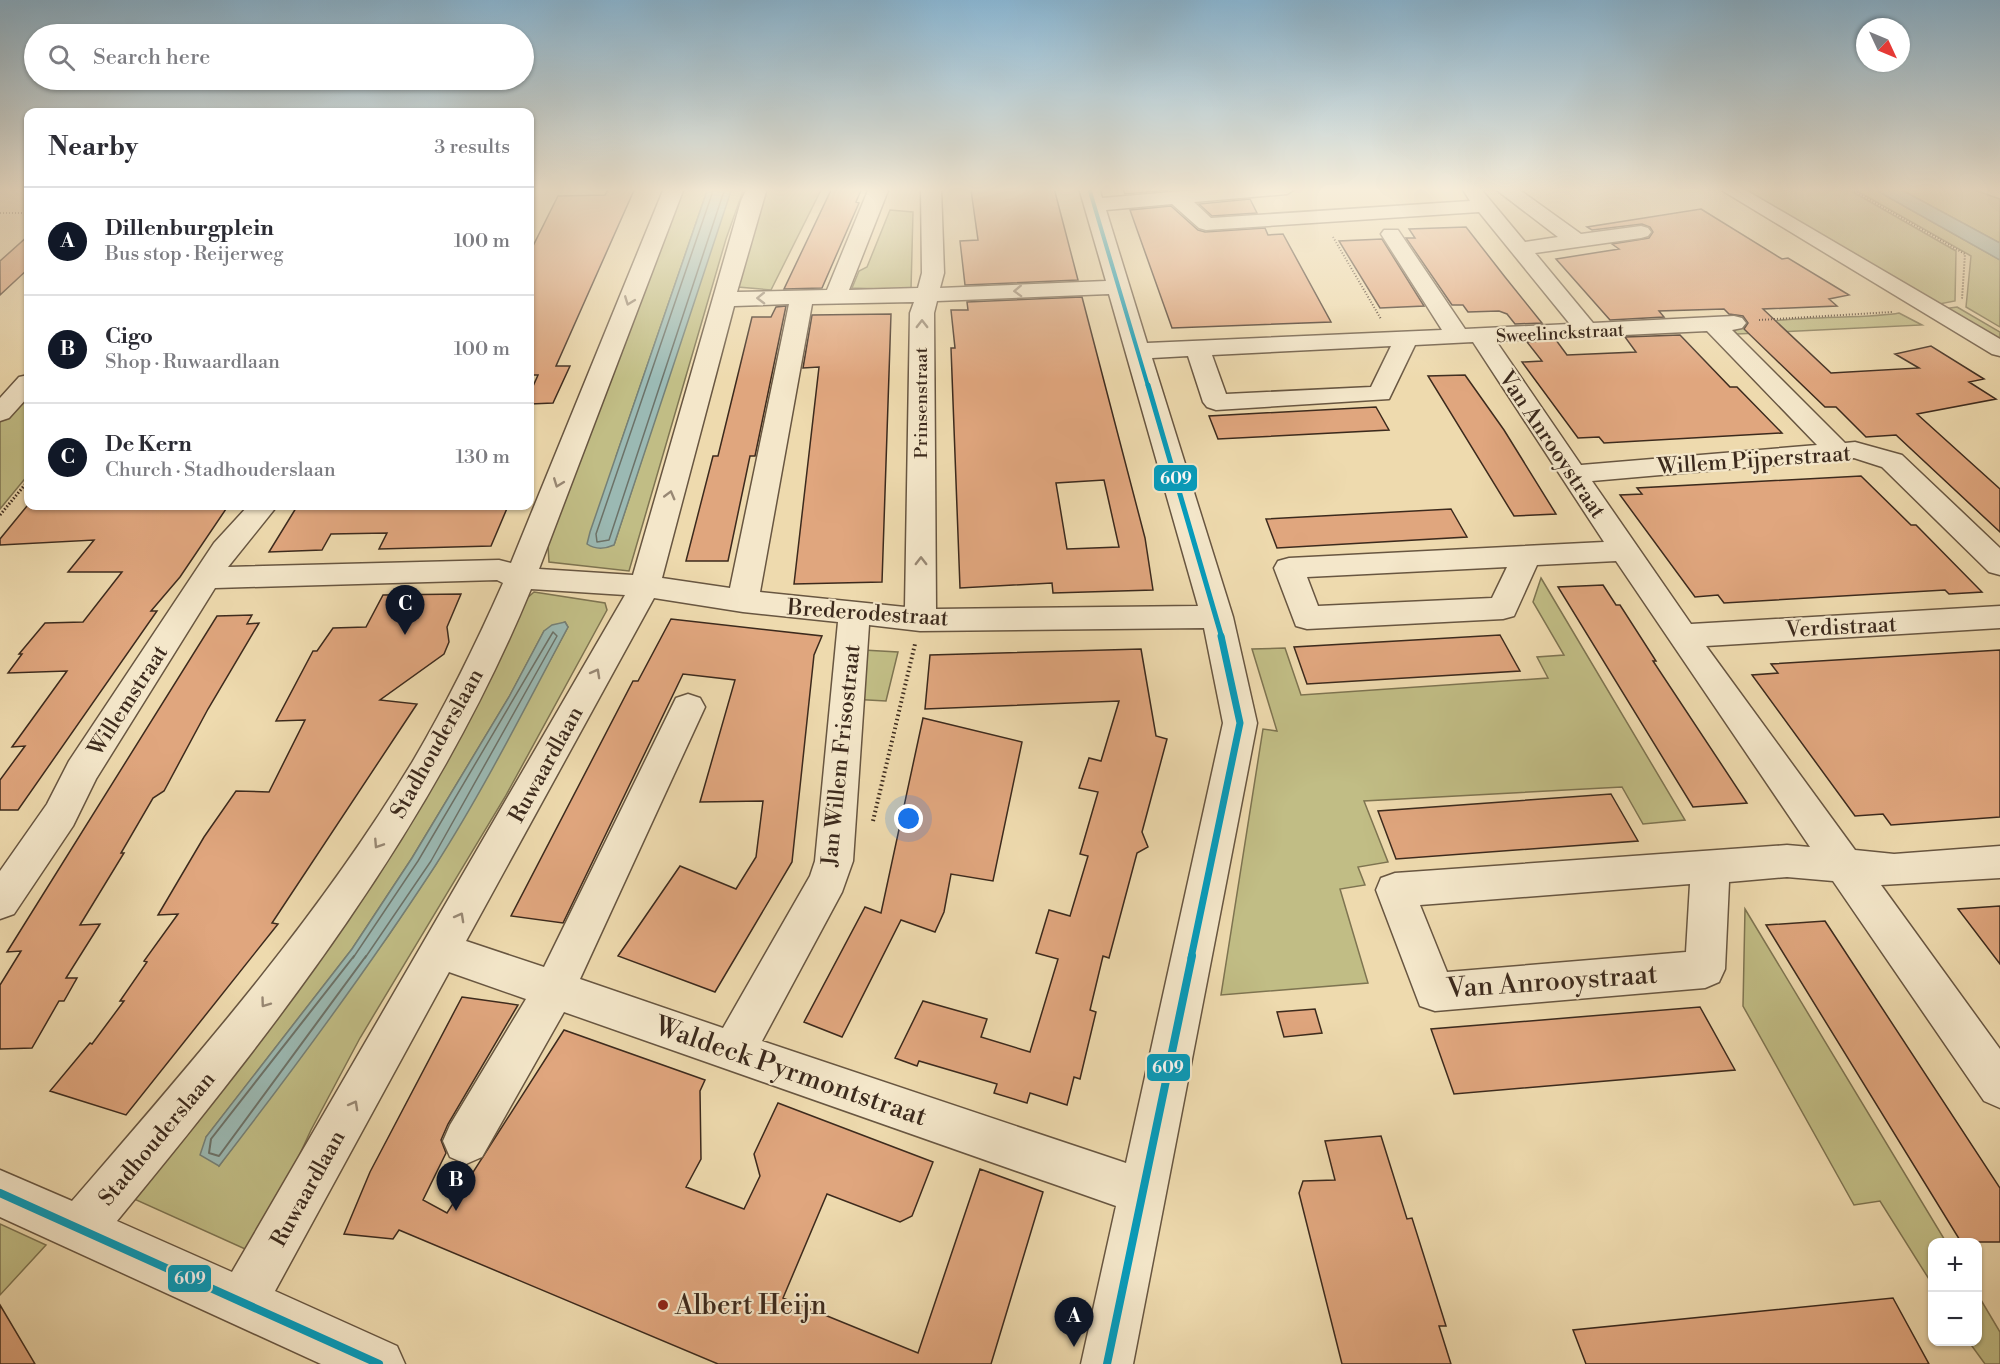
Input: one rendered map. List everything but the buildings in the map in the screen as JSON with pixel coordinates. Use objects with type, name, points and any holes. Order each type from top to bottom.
[{"type":"street","name":"Stadhouderslaan","points":[[80,1228],[224,1058],[351,886],[405,801],[464,700],[521,578],[649,252]]},
{"type":"street","name":"Ruwaardlaan","points":[[242,1302],[645,586],[737,252]]},
{"type":"street","points":[[835,297],[853,252]]},
{"type":"street","name":"Prinsenstraat","points":[[920,620],[922,313],[933,273],[933,252]]},
{"type":"street","points":[[1107,1364],[1238,741],[1238,704],[1217,617],[1108,252]]},
{"type":"street","name":"Van Anrooystraat","points":[[1405,252],[1574,474],[1682,636],[2000,1086]]},
{"type":"street","points":[[1522,252],[1588,331]]},
{"type":"street","points":[[1836,252],[2000,349]]},
{"type":"street","points":[[724,299],[928,295],[1119,287]]},
{"type":"street","points":[[743,601],[802,298]]},
{"type":"street","points":[[1724,324],[1837,450]]},
{"type":"street","name":"Sweelinckstraat","points":[[1139,351],[1724,324]]},
{"type":"street","points":[[1198,349],[1216,402],[1380,394],[1400,340]]},
{"type":"street","points":[[0,413],[24,386]]},
{"type":"street","name":"Willem Pijperstraat","points":[[1574,474],[1856,450],[1892,461],[2000,565]]},
{"type":"street","name":"Willemstraat","points":[[0,902],[60,815],[82,771],[224,550],[259,510]]},
{"type":"street","name":"Van Anrooystraat","points":[[1526,557],[1503,608],[1307,618],[1289,568],[1625,551]]},
{"type":"street","name":"Brederodestraat","points":[[206,578],[499,570],[521,578],[645,586],[854,615],[920,620],[1217,617]]},
{"type":"street","name":"Jan Willem Frisostraat","points":[[733,1052],[828,880],[834,861],[854,615]]},
{"type":"street","name":"Verdistraat","points":[[1682,636],[2000,617]]},
{"type":"street","points":[[466,1141],[554,990],[688,707]]},
{"type":"street","name":"Van Anrooystraat","points":[[1710,868],[1705,969],[1435,992],[1395,890],[1787,861],[1846,865]]},
{"type":"street","points":[[1846,865],[1894,870],[2000,862]]},
{"type":"street","name":"Waldeck Pyrmontstraat","points":[[441,951],[1142,1192]]},
{"type":"street","points":[[0,1193],[374,1363]]},
{"type":"path","points":[[1344,252],[1400,340]]},
{"type":"path","points":[[1961,252],[1965,254],[1962,304]]},
{"type":"path","points":[[1724,324],[1877,315],[1897,310]]},
{"type":"path","points":[[0,515],[24,486]]},
{"type":"path","points":[[872,827],[920,620]]},
{"type":"shaded area","points":[[660,252],[686,252],[616,457],[614,545],[709,252],[722,252],[629,571],[549,562],[548,546]]},
{"type":"shaded area","points":[[748,252],[790,252],[771,290],[738,287]]},
{"type":"shaded area","points":[[873,252],[912,252],[911,290],[852,288],[859,271],[867,267]]},
{"type":"shaded area","points":[[1843,252],[1956,252],[1955,301],[1934,305]]},
{"type":"shaded area","points":[[1963,252],[1985,252],[2000,260],[2000,327],[1966,307],[1971,256]]},
{"type":"shaded area","points":[[1957,307],[2000,332],[2000,342],[1943,309]]},
{"type":"shaded area","points":[[1899,313],[1922,325],[1737,334],[1734,331],[1763,322]]},
{"type":"shaded area","points":[[24,393],[24,480],[0,509],[0,420]]},
{"type":"shaded area","points":[[1541,578],[1685,820],[1643,824],[1622,787],[1364,801],[1388,862],[1358,867],[1365,885],[1340,889],[1368,983],[1221,995],[1263,729],[1277,731],[1252,649],[1285,648],[1301,695],[1548,678],[1537,657],[1564,655],[1533,602]]},
{"type":"shaded area","points":[[534,592],[605,603],[607,610],[505,797],[360,1038],[311,1130],[254,1253],[123,1194],[525,600]],"holes":[[[565,622],[568,627],[436,864],[388,936],[219,1166],[206,1137],[352,949],[412,858],[509,697],[544,631]]]},
{"type":"shaded area","points":[[863,650],[898,652],[886,701],[850,699]]},
{"type":"shaded area","points":[[1745,909],[1944,1238],[1928,1238],[1928,1278],[1880,1201],[1854,1205],[1743,1006]]},
{"type":"shaded area","points":[[0,1224],[46,1245],[0,1295]]},
{"type":"shaded area","points":[[1982,1302],[2000,1332],[2000,1364],[1985,1364],[1972,1346],[1982,1346]]},
{"type":"water","points":[[686,252],[711,252],[614,545],[597,548],[587,544]]},
{"type":"water","points":[[1985,252],[2000,252],[2000,260]]},
{"type":"water","points":[[565,622],[568,627],[487,778],[435,866],[384,943],[303,1056],[219,1166],[200,1155],[206,1137],[352,949],[412,858],[509,697],[544,631],[552,625]]},
{"type":"transit line","name":"609","points":[[1107,1364],[1240,723],[1217,617],[1108,252]]},
{"type":"transit line","name":"609","points":[[0,1193],[379,1364]]},
{"type":"place","name":"De Kern","points":[[405,635]]},
{"type":"place","name":"Cigo","points":[[456,1211]]},
{"type":"place","name":"Albert Heijn","points":[[663,1305]]},
{"type":"place","name":"Dillenburgplein","points":[[1074,1347]]}]
